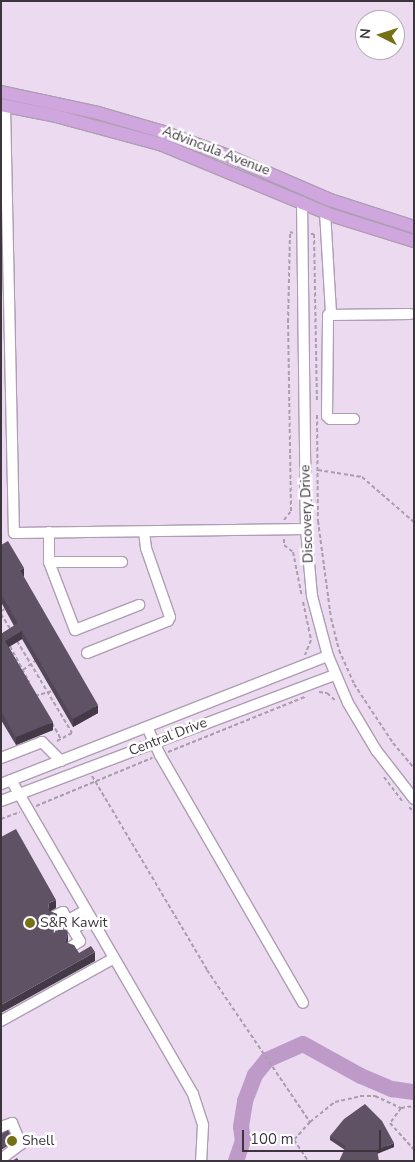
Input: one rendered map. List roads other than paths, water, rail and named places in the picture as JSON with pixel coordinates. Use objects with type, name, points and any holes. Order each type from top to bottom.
[{"type":"main road","name":"Advincula Avenue","points":[[1,92],[70,106],[163,132],[226,154],[330,200],[414,227]]},
{"type":"main road","name":"Advincula Avenue","points":[[3,106],[56,116],[160,144],[325,212],[414,241]]},
{"type":"street","points":[[3,106],[14,533],[283,531],[306,529]]},
{"type":"street","name":"Discovery Drive","points":[[302,202],[306,529],[312,596],[334,675],[362,729],[414,799]]},
{"type":"street","points":[[325,212],[331,314],[327,319],[327,416],[330,419],[354,419]]},
{"type":"street","points":[[331,314],[410,314]]},
{"type":"street","points":[[49,532],[48,562],[75,630],[139,605]]},
{"type":"street","points":[[87,653],[168,621],[170,617],[146,548],[144,532]]},
{"type":"street","points":[[48,562],[122,562]]},
{"type":"street","name":"Central Drive","points":[[6,782],[328,656]]},
{"type":"street","name":"Central Drive","points":[[1,801],[334,675]]},
{"type":"street","points":[[147,727],[160,755],[303,1003]]},
{"type":"street","points":[[1,758],[42,742],[61,761]]},
{"type":"street","points":[[6,782],[19,795],[28,810],[198,1104],[204,1134],[201,1161]]},
{"type":"street","points":[[54,916],[63,912],[68,926],[80,941],[71,947]]},
{"type":"street","points":[[68,926],[88,914]]},
{"type":"street","points":[[1,1021],[114,958]]},
{"type":"street","points":[[1,1127],[12,1123],[21,1144],[1,1159]]},
{"type":"waterway","points":[[236,1161],[243,1141],[241,1127],[245,1101],[255,1075],[267,1060],[303,1044],[361,1076],[392,1089],[414,1092]]},
{"type":"place","name":"S&R Kawit","points":[[30,923]]},
{"type":"place","name":"Shell","points":[[12,1141]]}]
